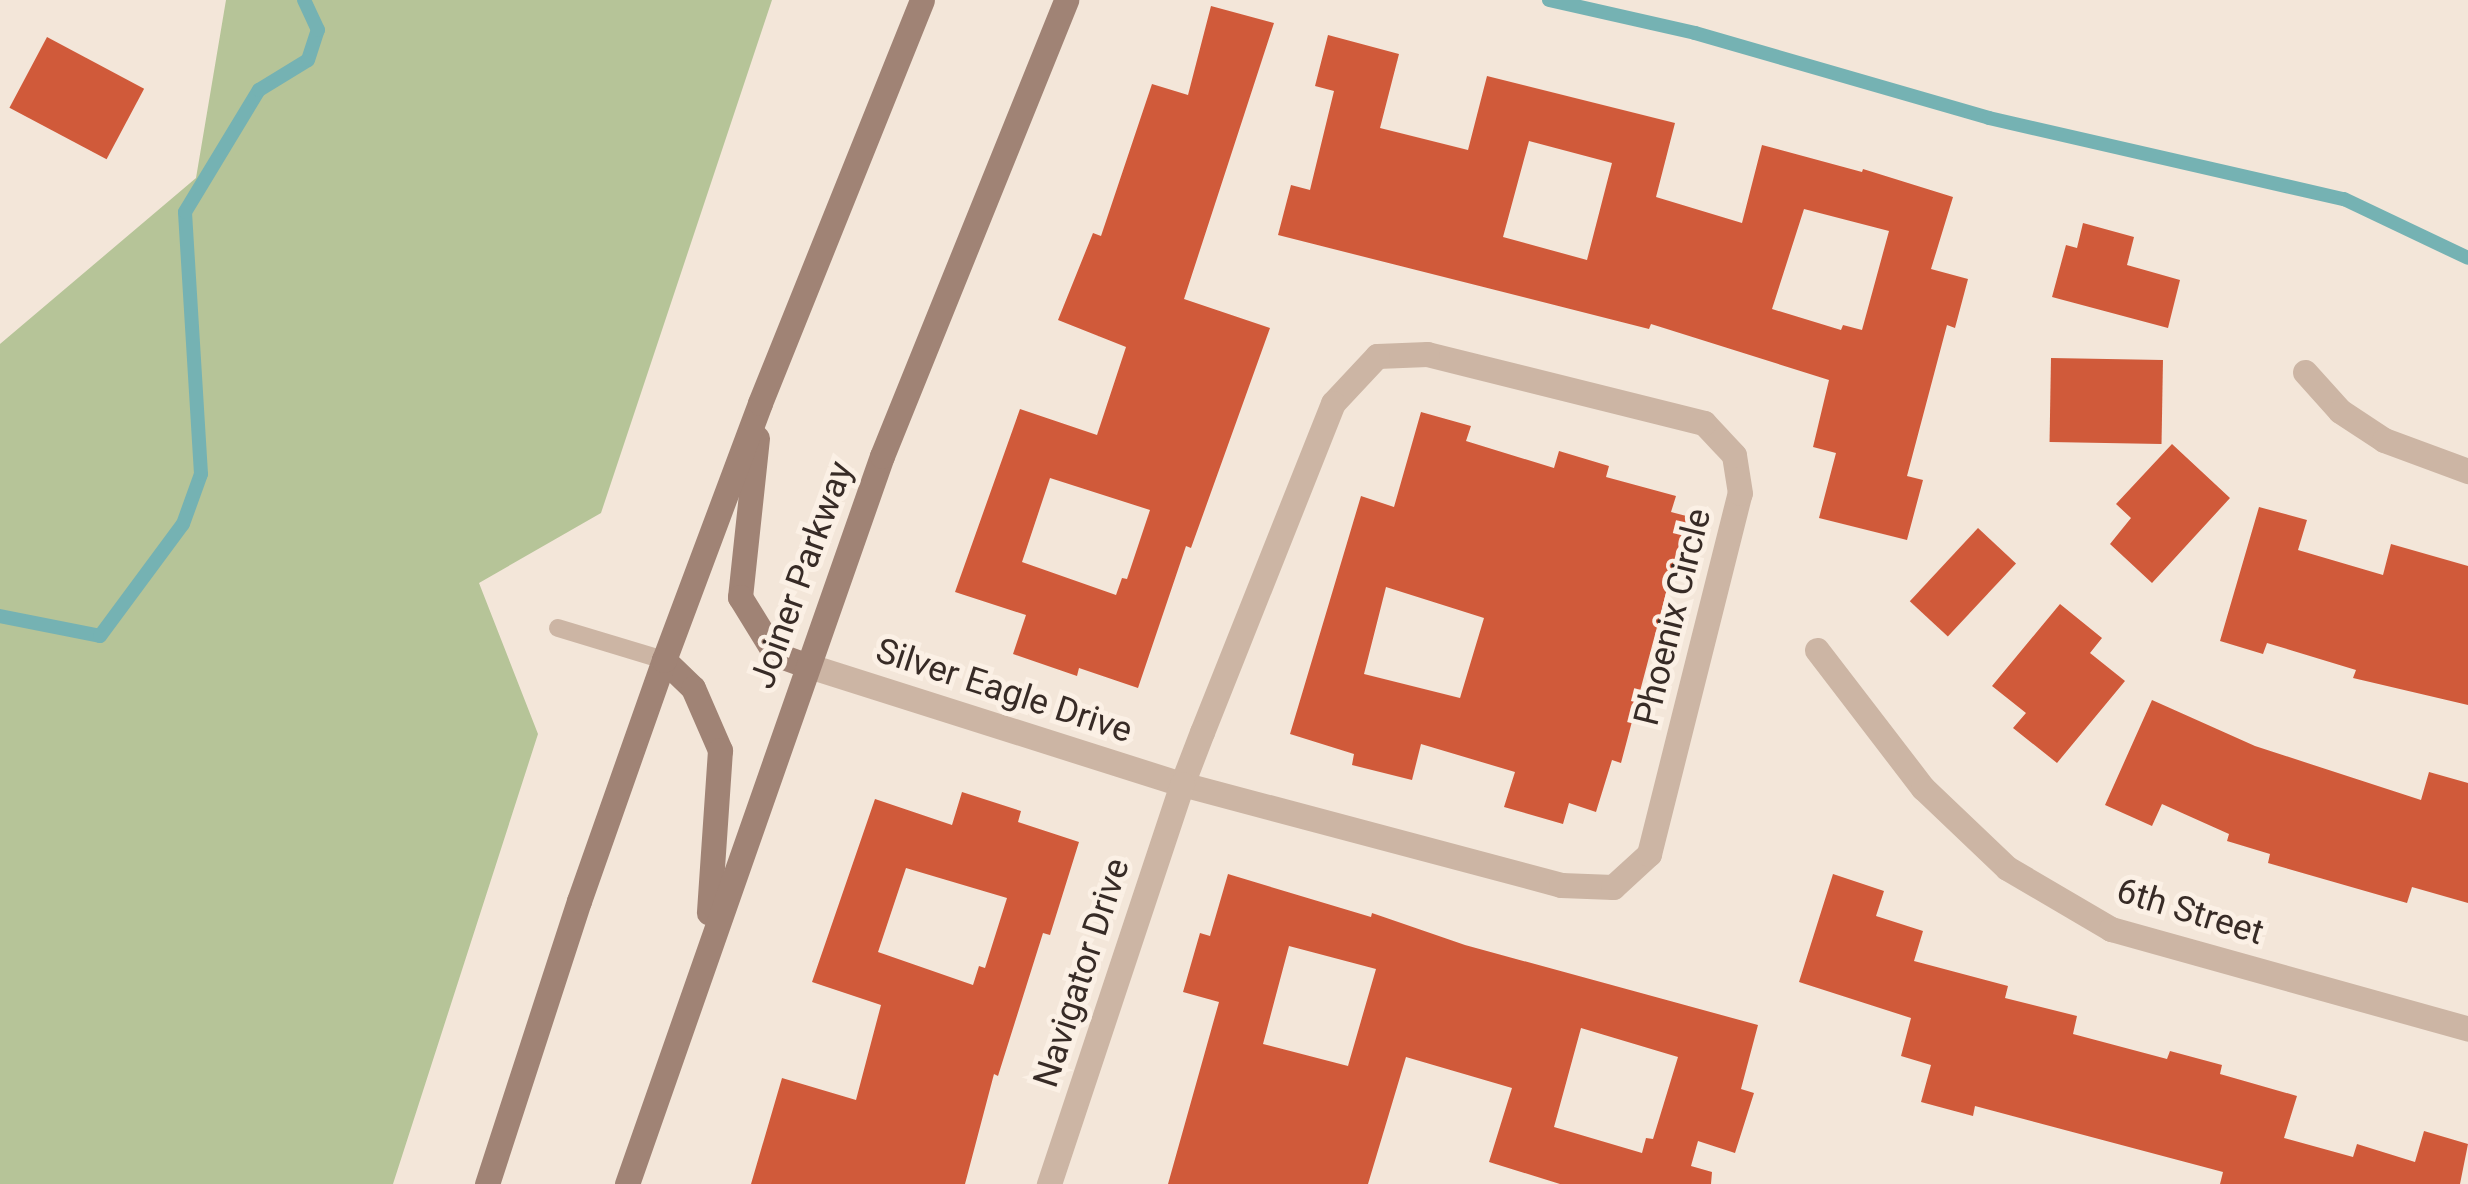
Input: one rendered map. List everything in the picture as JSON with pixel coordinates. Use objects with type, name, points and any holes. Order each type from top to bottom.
[{"type":"main road","points":[[487,1184],[579,901],[664,660],[760,404],[922,0]]},
{"type":"main road","name":"Joiner Parkway","points":[[627,1184],[706,948],[882,456],[1066,0]]},
{"type":"main road","points":[[760,404],[740,597],[775,654],[806,664]]},
{"type":"main road","points":[[664,660],[693,688],[720,750],[706,948]]},
{"type":"street","name":"Phoenix Circle","points":[[1428,354],[1704,423],[1734,455],[1740,492],[1650,854],[1614,887],[1561,885],[1182,784],[1334,403],[1377,356],[1428,354]]},
{"type":"street","points":[[2305,372],[2340,411],[2384,440],[2468,472]]},
{"type":"street","name":"6th Street","points":[[1817,650],[1924,788],[1965,828],[2007,868],[2111,930],[2468,1029]]},
{"type":"street","name":"Silver Eagle Drive","points":[[806,664],[1182,784]]},
{"type":"street","name":"Navigator Drive","points":[[1048,1184],[1182,784]]},
{"type":"lane","points":[[558,628],[664,660]]},
{"type":"green space","points":[[226,0],[772,0],[601,513],[479,583],[538,734],[393,1184],[0,1184],[0,344],[196,178]]},
{"type":"building","points":[[1211,6],[1274,23],[1184,299],[1270,328],[1191,548],[1186,546],[1138,688],[1079,668],[1077,676],[1013,654],[1026,615],[955,592],[1020,409],[1097,435],[1126,347],[1058,320],[1093,233],[1101,236],[1152,84],[1188,95]],"holes":[[[1050,478],[1150,510],[1127,579],[1122,578],[1116,595],[1022,562]]]},
{"type":"building","points":[[1328,35],[1399,54],[1380,128],[1468,150],[1487,76],[1675,123],[1656,197],[1742,223],[1762,145],[1862,172],[1863,169],[1953,197],[1931,269],[1968,279],[1955,328],[1947,325],[1907,476],[1923,480],[1907,540],[1819,518],[1836,453],[1813,447],[1829,380],[1651,324],[1649,329],[1278,235],[1291,185],[1310,190],[1334,91],[1315,86]],"holes":[[[1529,141],[1612,163],[1587,260],[1503,237]],[[1804,209],[1889,231],[1862,330],[1843,325],[1841,330],[1772,309]]]},
{"type":"building","points":[[47,37],[144,89],[107,159],[9,108]]},
{"type":"building","points":[[2083,223],[2134,237],[2127,265],[2180,280],[2168,328],[2052,297],[2066,245],[2077,248]]},
{"type":"building","points":[[2051,358],[2163,360],[2162,444],[2050,442]]},
{"type":"building","points":[[1421,412],[1471,426],[1466,441],[1554,468],[1559,451],[1609,466],[1606,477],[1676,496],[1671,512],[1694,518],[1683,561],[1675,559],[1621,763],[1612,760],[1596,812],[1569,803],[1563,824],[1504,807],[1515,772],[1421,744],[1412,780],[1352,765],[1354,754],[1290,734],[1361,496],[1394,507]],"holes":[[[1386,587],[1484,618],[1460,698],[1364,674]]]},
{"type":"building","points":[[2172,444],[2230,498],[2152,583],[2110,544],[2131,518],[2116,504]]},
{"type":"building","points":[[2259,507],[2307,520],[2298,550],[2383,575],[2391,544],[2468,566],[2468,705],[2353,678],[2356,670],[2267,643],[2263,654],[2220,641]]},
{"type":"building","points":[[1978,528],[2016,563],[1948,637],[1910,601]]},
{"type":"building","points":[[2060,604],[2102,638],[2090,653],[2125,681],[2057,763],[2013,728],[2026,713],[1992,686]]},
{"type":"building","points":[[2152,700],[2255,746],[2421,800],[2429,772],[2468,783],[2468,903],[2412,887],[2407,903],[2268,863],[2270,854],[2227,841],[2229,834],[2162,804],[2152,826],[2105,805]]},
{"type":"building","points":[[962,792],[1021,811],[1018,822],[1079,842],[1050,935],[1043,933],[998,1076],[994,1074],[965,1184],[751,1184],[782,1078],[856,1100],[881,1005],[812,982],[875,799],[952,825]],"holes":[[[906,868],[1007,898],[985,968],[979,966],[973,985],[878,952]]]},
{"type":"building","points":[[1228,874],[1371,917],[1372,913],[1465,945],[1758,1025],[1741,1089],[1754,1093],[1735,1153],[1698,1141],[1691,1166],[1712,1172],[1711,1184],[1560,1184],[1489,1162],[1512,1088],[1406,1057],[1368,1184],[1168,1184],[1219,1002],[1183,992],[1200,933],[1210,936]],"holes":[[[1289,946],[1376,969],[1348,1066],[1263,1044]],[[1581,1028],[1678,1057],[1653,1139],[1646,1138],[1642,1153],[1554,1127]]]},
{"type":"building","points":[[1833,874],[1884,891],[1876,916],[1923,931],[1914,961],[2008,986],[2005,998],[2077,1016],[2073,1034],[2167,1059],[2170,1051],[2222,1065],[2220,1074],[2297,1096],[2284,1138],[2353,1157],[2357,1144],[2415,1162],[2424,1131],[2468,1144],[2460,1184],[2220,1184],[2223,1172],[1975,1106],[1973,1116],[1921,1102],[1931,1065],[1901,1056],[1911,1018],[1799,982]]},
{"type":"waterway","points":[[0,616],[100,636],[183,524],[201,474],[185,212],[259,90],[308,60],[318,30],[304,0]]},
{"type":"waterway","points":[[1549,0],[1695,33],[1989,118],[2344,199],[2468,258]]}]
